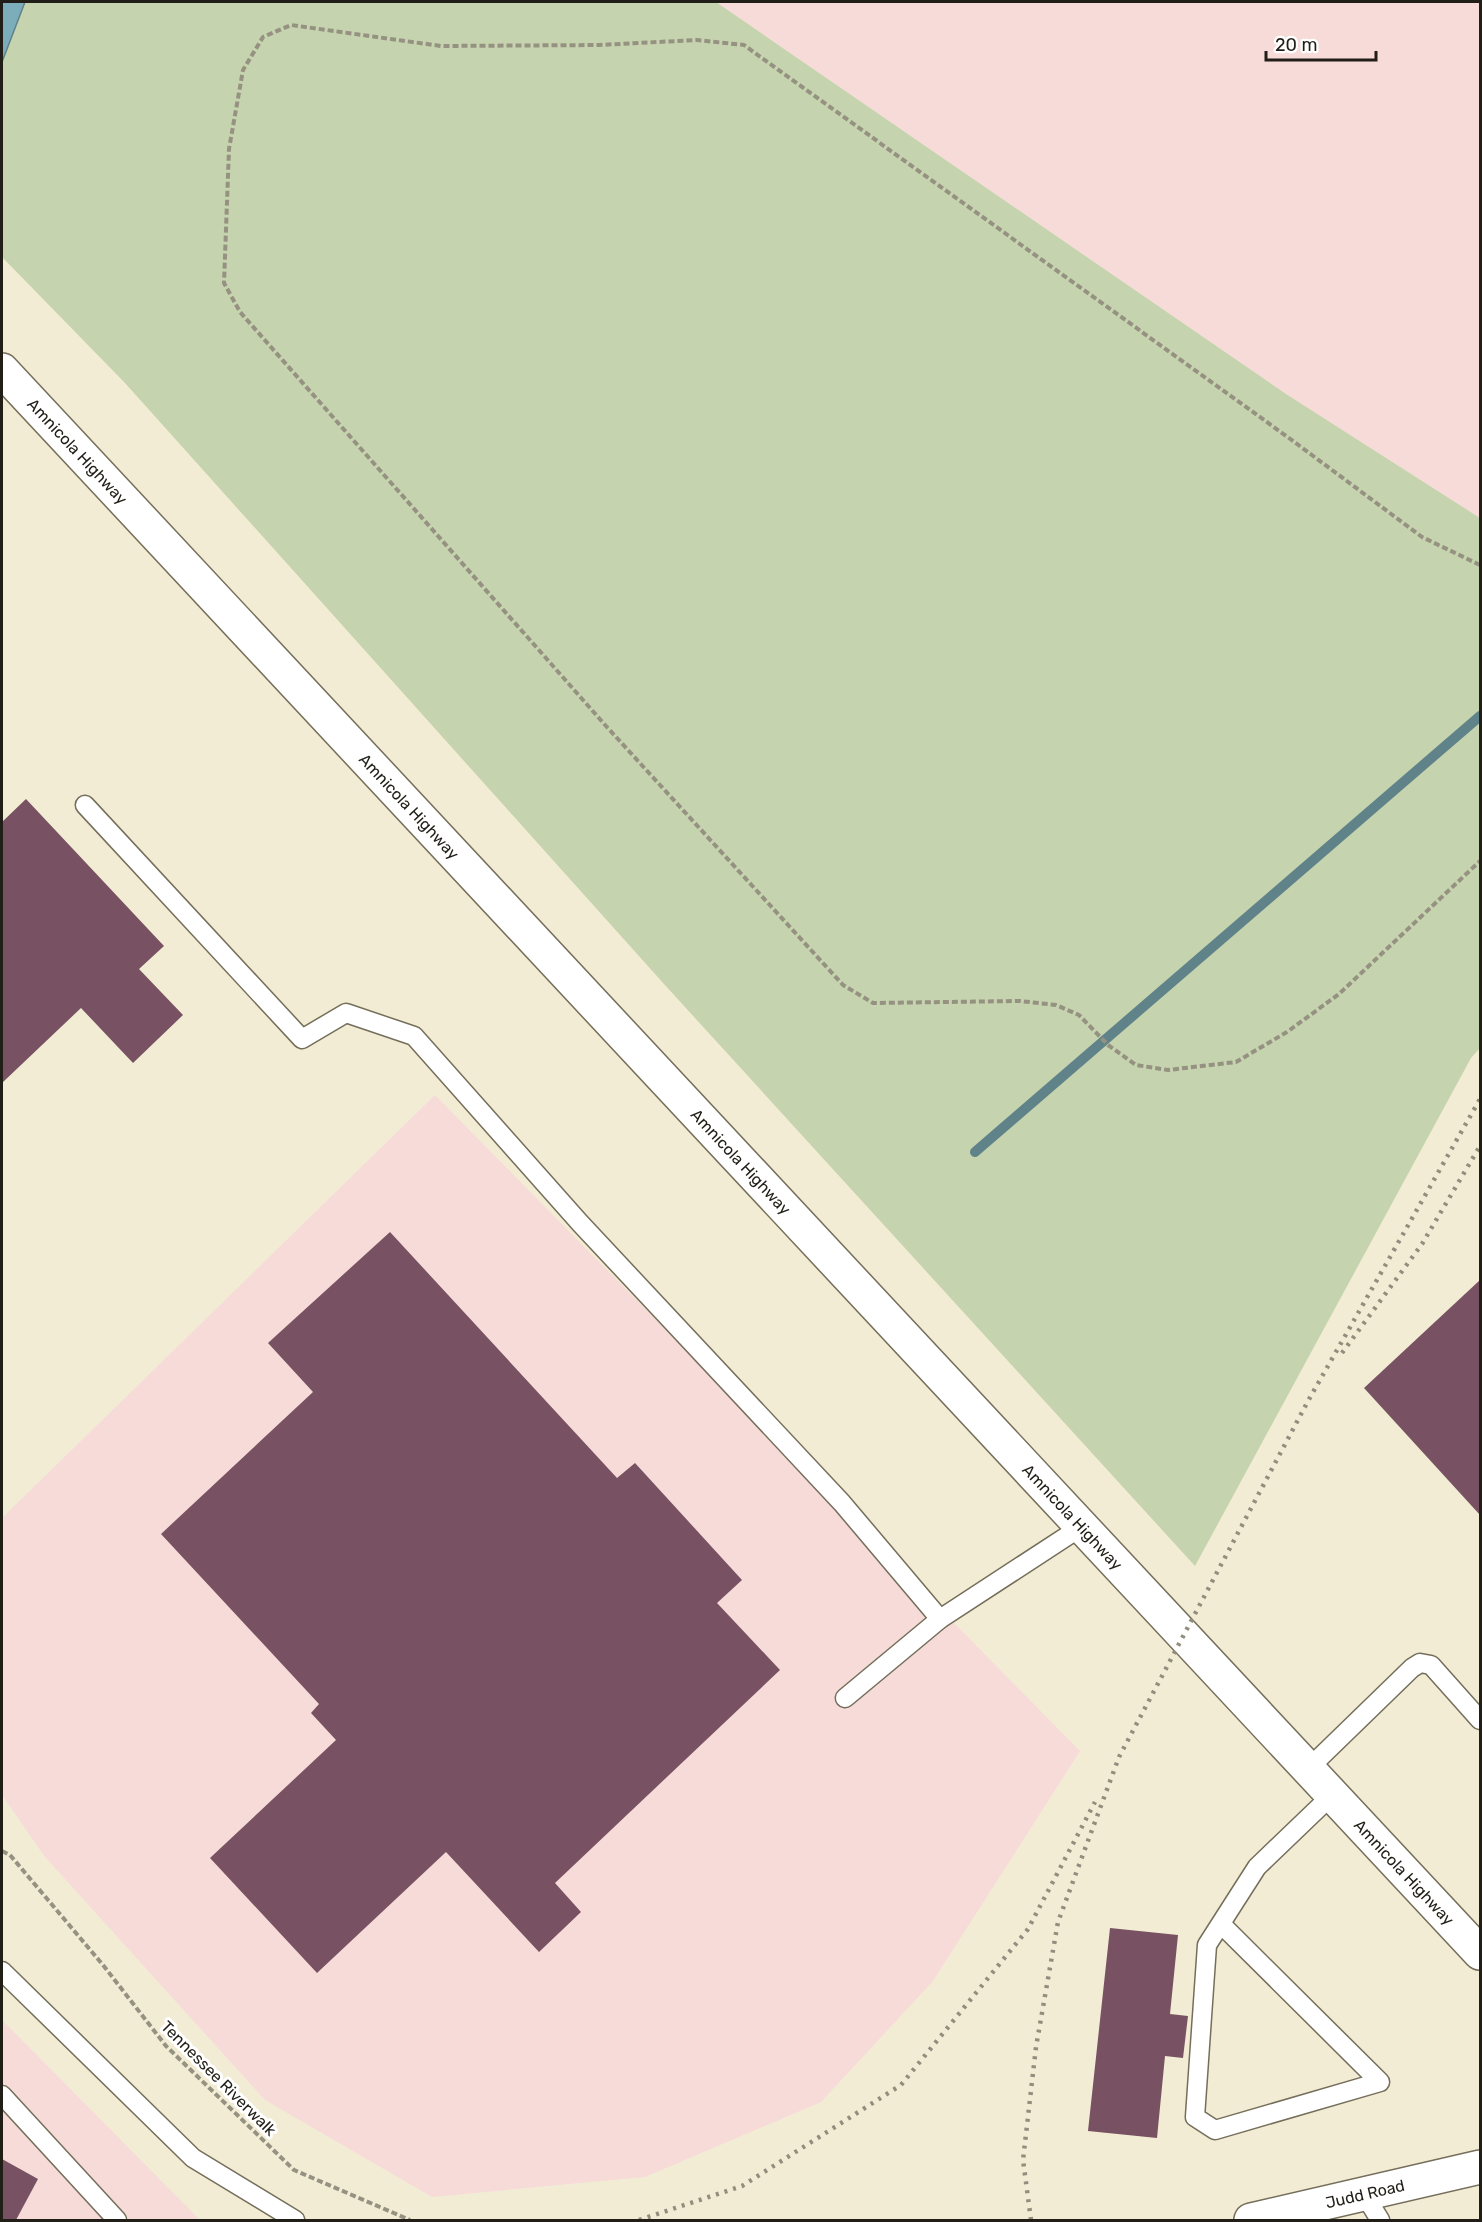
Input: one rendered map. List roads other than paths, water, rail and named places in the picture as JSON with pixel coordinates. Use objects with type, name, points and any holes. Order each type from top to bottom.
[{"type":"main road","name":"Amnicola Highway","points":[[4,373],[1480,1953]]},
{"type":"main road","name":"Judd Road","points":[[1251,2220],[1372,2207],[1480,2167]]},
{"type":"lane","points":[[85,805],[302,1039],[346,1013],[414,1036],[580,1223],[842,1503],[940,1619]]},
{"type":"lane","points":[[845,1698],[940,1619],[1081,1527]]},
{"type":"lane","points":[[1308,1769],[1412,1668],[1420,1663],[1431,1665],[1480,1720]]},
{"type":"lane","points":[[1221,1924],[1380,2082],[1215,2130],[1195,2117],[1207,1945],[1257,1867],[1332,1794]]},
{"type":"lane","points":[[2,1971],[194,2158],[295,2220]]},
{"type":"lane","points":[[2,2095],[117,2220]]},
{"type":"water","points":[[2,2],[25,2],[2,62]]},
{"type":"waterway","points":[[975,1152],[1480,716]]},
{"type":"railway","points":[[1031,2220],[1023,2160],[1036,2047],[1058,1922],[1119,1757],[1308,1401],[1480,1099]]},
{"type":"railway","points":[[1342,1353],[1422,1244],[1480,1146]]},
{"type":"railway","points":[[639,2220],[742,2186],[901,2085],[1028,1929],[1095,1802]]}]
